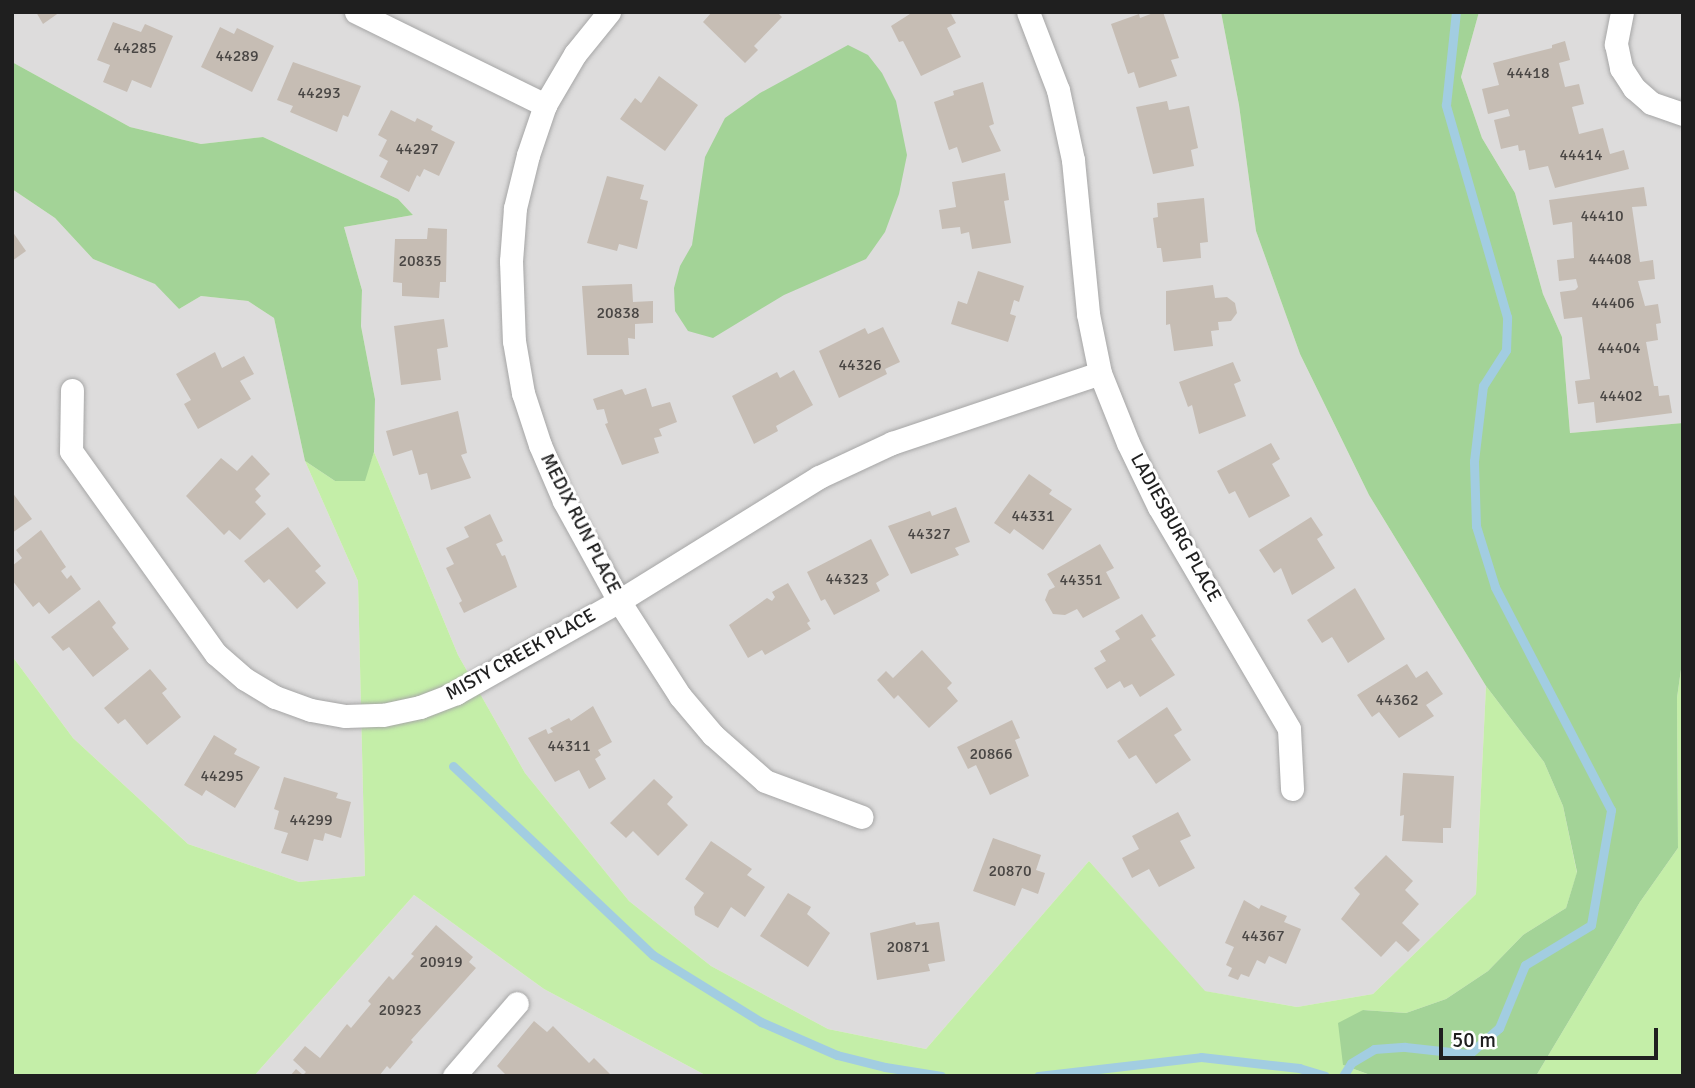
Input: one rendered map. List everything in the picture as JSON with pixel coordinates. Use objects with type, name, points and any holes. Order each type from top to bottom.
[{"type":"street","points":[[356,12],[545,106]]},
{"type":"street","name":"MEDIX RUN PLACE","points":[[608,12],[575,54],[545,106],[528,155],[515,208],[511,261],[514,341],[523,393],[540,445],[564,501],[619,601],[680,696],[713,735],[765,781],[862,817]]},
{"type":"street","name":"LADIESBURG PLACE","points":[[1028,12],[1058,90],[1073,160],[1088,314],[1100,373],[1128,443],[1159,507],[1289,729],[1292,789]]},
{"type":"street","points":[[1622,12],[1616,44],[1621,68],[1651,103],[1683,114]]},
{"type":"street","name":"MISTY CREEK PLACE","points":[[72,390],[71,451],[216,654],[245,680],[275,697],[311,710],[345,716],[383,715],[420,708],[456,693],[619,601],[819,477],[891,443],[1100,373]]},
{"type":"street","points":[[454,1076],[517,1003]]},
{"type":"shaded area","points":[[12,12],[1221,12],[1239,105],[1256,231],[1300,354],[1369,495],[1486,686],[1476,894],[1373,994],[1297,1007],[1204,991],[1089,861],[926,1049],[828,1029],[711,966],[629,901],[525,773],[458,655],[374,452],[375,399],[361,326],[362,290],[344,227],[413,215],[398,199],[263,137],[201,144],[130,127],[12,62]]},
{"type":"shaded area","points":[[1479,12],[1683,12],[1683,423],[1570,433],[1562,337],[1543,294],[1515,193],[1482,138],[1461,77]]},
{"type":"shaded area","points":[[12,189],[55,218],[93,259],[156,284],[179,309],[201,296],[248,301],[274,318],[305,461],[358,581],[365,876],[299,882],[188,844],[73,738],[12,656]]},
{"type":"shaded area","points":[[414,895],[544,989],[707,1076],[254,1076]]},
{"type":"green space","points":[[1221,12],[1479,12],[1461,77],[1482,138],[1515,193],[1543,294],[1562,337],[1570,433],[1683,423],[1683,655],[1677,698],[1678,848],[1640,902],[1536,1076],[1373,1076],[1343,1065],[1338,1023],[1363,1010],[1406,1013],[1446,999],[1488,971],[1523,935],[1566,908],[1577,872],[1563,806],[1544,762],[1486,686],[1369,495],[1300,354],[1256,231],[1239,105]]},
{"type":"green space","points":[[848,45],[868,55],[882,73],[896,101],[907,155],[899,194],[885,232],[866,259],[784,295],[713,338],[688,331],[675,311],[674,288],[680,266],[692,245],[705,157],[725,118],[760,93]]},
{"type":"green space","points":[[12,62],[130,127],[201,144],[263,137],[398,199],[413,215],[344,227],[362,290],[361,326],[375,399],[374,452],[365,481],[335,481],[305,461],[274,318],[248,301],[201,296],[179,309],[155,284],[93,259],[55,218],[12,189]]},
{"type":"green space","points":[[374,452],[458,655],[525,773],[629,901],[711,966],[828,1029],[926,1049],[1089,861],[1205,991],[1297,1007],[1373,994],[1476,894],[1486,686],[1544,762],[1563,806],[1577,873],[1566,908],[1523,935],[1488,971],[1446,999],[1406,1013],[1363,1010],[1343,1065],[1373,1076],[707,1076],[544,989],[414,895],[254,1076],[12,1076],[12,656],[73,738],[188,844],[299,882],[365,876],[358,581],[305,461],[335,481],[364,481]]},
{"type":"green space","points":[[1683,655],[1683,1076],[1536,1076],[1640,902],[1678,848],[1677,698]]},
{"type":"building","points":[[36,12],[60,12],[43,24]]},
{"type":"building","points":[[712,12],[777,12],[782,17],[754,46],[758,50],[745,63],[703,22]]},
{"type":"building","points":[[913,12],[950,12],[956,23],[947,28],[961,57],[921,76],[903,41],[899,42],[891,26]]},
{"type":"building","points":[[1163,12],[1179,58],[1171,60],[1177,76],[1139,88],[1134,72],[1128,74],[1111,24],[1139,14],[1140,18]]},
{"type":"building","points":[[113,22],[141,32],[145,24],[173,36],[151,88],[132,80],[127,92],[103,82],[110,65],[97,60]]},
{"type":"building","points":[[220,27],[234,34],[237,28],[274,46],[252,92],[201,67]]},
{"type":"building","points":[[1565,41],[1570,60],[1559,63],[1565,87],[1579,84],[1584,104],[1572,107],[1579,134],[1603,128],[1610,154],[1624,150],[1629,169],[1555,188],[1548,166],[1529,170],[1525,150],[1519,151],[1518,145],[1501,149],[1494,120],[1510,116],[1508,109],[1488,114],[1482,89],[1499,85],[1493,63],[1552,48],[1552,45]]},
{"type":"building","points":[[293,62],[361,86],[348,117],[343,115],[337,132],[290,112],[293,106],[277,100]]},
{"type":"building","points":[[659,76],[698,105],[665,151],[620,119],[635,98],[641,103]]},
{"type":"building","points":[[983,82],[994,124],[989,126],[1001,151],[962,163],[957,147],[949,150],[934,102],[954,95],[953,91]]},
{"type":"building","points":[[1167,101],[1169,110],[1189,106],[1198,148],[1191,150],[1194,166],[1153,174],[1136,107]]},
{"type":"building","points":[[391,110],[415,122],[417,118],[433,126],[431,130],[455,142],[439,176],[424,169],[420,177],[417,175],[409,192],[380,177],[388,161],[379,156],[387,140],[378,135]]},
{"type":"building","points":[[1005,173],[1009,200],[1004,201],[1011,243],[972,249],[969,232],[961,234],[960,227],[942,229],[939,210],[956,207],[952,182]]},
{"type":"building","points":[[607,176],[644,185],[640,199],[648,201],[637,249],[619,244],[617,251],[587,243]]},
{"type":"building","points":[[1644,187],[1647,206],[1632,207],[1640,262],[1653,260],[1655,279],[1638,281],[1645,306],[1658,304],[1661,323],[1656,324],[1658,340],[1646,342],[1654,386],[1658,386],[1659,396],[1669,395],[1672,413],[1596,423],[1594,402],[1578,404],[1575,381],[1590,379],[1582,317],[1564,319],[1560,292],[1578,287],[1576,279],[1559,281],[1557,260],[1574,258],[1572,222],[1553,225],[1549,200]]},
{"type":"building","points":[[1204,198],[1208,242],[1200,243],[1201,258],[1163,262],[1161,248],[1157,248],[1153,218],[1158,217],[1157,203]]},
{"type":"building","points":[[428,228],[447,229],[446,282],[440,282],[439,298],[402,296],[402,283],[393,282],[395,239],[427,239]]},
{"type":"building","points":[[12,231],[26,251],[12,261]]},
{"type":"building","points":[[978,271],[1024,286],[1019,302],[1014,300],[1010,314],[1016,316],[1008,342],[951,324],[958,301],[967,304]]},
{"type":"building","points":[[632,284],[633,302],[653,301],[653,323],[635,324],[635,339],[628,338],[629,355],[587,355],[582,286]]},
{"type":"building","points":[[1213,285],[1215,298],[1227,297],[1235,303],[1237,313],[1231,321],[1218,322],[1219,330],[1211,331],[1213,346],[1174,351],[1170,324],[1166,325],[1166,291]]},
{"type":"building","points":[[444,319],[448,347],[437,349],[441,380],[401,385],[394,326]]},
{"type":"building","points":[[883,327],[900,362],[885,369],[887,374],[839,398],[819,351],[865,328],[868,334]]},
{"type":"building","points":[[215,352],[222,368],[244,356],[254,374],[240,381],[251,399],[198,429],[184,404],[191,400],[176,374]]},
{"type":"building","points":[[1233,362],[1241,381],[1234,384],[1246,416],[1199,434],[1192,405],[1188,407],[1179,382]]},
{"type":"building","points":[[794,370],[813,405],[776,426],[778,431],[754,444],[732,396],[777,372],[780,378]]},
{"type":"building","points":[[646,388],[652,407],[670,402],[677,422],[659,429],[662,436],[654,438],[659,453],[622,465],[605,424],[608,423],[604,409],[597,410],[593,399],[622,389],[625,395]]},
{"type":"building","points":[[458,411],[467,453],[461,455],[471,478],[431,490],[427,473],[419,475],[412,450],[393,456],[386,431]]},
{"type":"building","points":[[1271,443],[1280,459],[1272,464],[1290,496],[1249,518],[1235,491],[1229,494],[1217,471]]},
{"type":"building","points":[[252,455],[270,474],[255,489],[261,496],[255,502],[266,514],[240,540],[229,530],[224,535],[186,496],[221,458],[237,471]]},
{"type":"building","points":[[1029,474],[1052,490],[1049,494],[1072,509],[1043,550],[1014,529],[1010,534],[994,523]]},
{"type":"building","points":[[12,492],[32,519],[12,533]]},
{"type":"building","points":[[956,507],[970,542],[955,548],[959,555],[911,574],[888,526],[930,511],[932,516]]},
{"type":"building","points":[[490,514],[503,541],[496,544],[502,556],[505,555],[517,587],[464,613],[459,603],[462,601],[446,568],[454,564],[446,548],[469,537],[464,527]]},
{"type":"building","points":[[1311,517],[1323,535],[1317,539],[1335,568],[1292,595],[1281,568],[1274,573],[1259,550]]},
{"type":"building","points":[[288,527],[321,566],[315,571],[326,583],[297,609],[269,579],[264,583],[244,561]]},
{"type":"building","points":[[41,530],[66,567],[61,571],[67,579],[71,575],[81,589],[49,614],[39,602],[33,607],[12,580],[12,566],[22,558],[16,550]]},
{"type":"building","points":[[871,539],[889,575],[876,583],[880,591],[834,615],[825,599],[821,601],[807,572]]},
{"type":"building","points":[[1100,544],[1114,568],[1106,572],[1120,598],[1083,618],[1077,609],[1065,615],[1053,614],[1045,600],[1049,590],[1055,587],[1047,574]]},
{"type":"building","points":[[788,583],[810,621],[807,623],[811,629],[765,655],[762,650],[748,658],[729,625],[767,598],[772,601],[775,597],[772,592]]},
{"type":"building","points":[[1355,588],[1385,639],[1348,663],[1332,637],[1322,643],[1307,620]]},
{"type":"building","points":[[99,600],[116,623],[112,627],[129,649],[93,677],[69,647],[63,651],[51,637]]},
{"type":"building","points":[[1142,614],[1156,636],[1151,639],[1175,675],[1140,697],[1132,684],[1124,688],[1120,681],[1107,689],[1094,668],[1106,661],[1100,651],[1120,639],[1115,631]]},
{"type":"building","points":[[922,650],[952,683],[947,688],[958,701],[929,728],[898,695],[894,699],[877,680],[886,671],[893,678]]},
{"type":"building","points":[[1407,664],[1416,678],[1427,671],[1443,694],[1426,705],[1434,716],[1399,738],[1379,712],[1372,717],[1357,695]]},
{"type":"building","points":[[150,669],[167,689],[162,693],[181,717],[147,745],[125,719],[118,724],[104,708]]},
{"type":"building","points":[[593,706],[612,742],[598,750],[601,755],[595,759],[606,779],[589,789],[579,770],[555,782],[528,738],[546,729],[548,734],[553,732],[550,728],[569,718],[571,721]]},
{"type":"building","points":[[1167,707],[1182,730],[1174,735],[1191,760],[1156,784],[1136,755],[1129,759],[1117,741]]},
{"type":"building","points":[[1012,720],[1020,738],[1015,740],[1029,776],[990,795],[976,765],[968,769],[957,747]]},
{"type":"building","points":[[214,735],[237,749],[234,754],[260,767],[235,808],[206,790],[202,796],[184,785]]},
{"type":"building","points":[[1403,773],[1454,776],[1451,828],[1443,828],[1443,843],[1402,841],[1404,815],[1400,816]]},
{"type":"building","points":[[284,777],[338,793],[336,798],[351,802],[341,838],[325,833],[323,841],[314,839],[308,861],[281,853],[288,833],[274,829],[279,811],[274,809]]},
{"type":"building","points":[[654,779],[673,797],[667,804],[688,825],[658,856],[633,831],[626,838],[610,823]]},
{"type":"building","points":[[1178,812],[1191,836],[1180,841],[1195,868],[1159,887],[1149,869],[1132,878],[1122,858],[1139,849],[1132,836]]},
{"type":"building","points":[[993,838],[1041,855],[1036,870],[1045,873],[1038,894],[1022,888],[1015,906],[973,891]]},
{"type":"building","points":[[711,841],[752,869],[747,875],[765,887],[745,917],[731,907],[718,928],[695,915],[694,907],[704,893],[685,879]]},
{"type":"building","points":[[1386,855],[1413,881],[1405,890],[1419,904],[1402,923],[1420,940],[1408,952],[1396,941],[1381,957],[1341,919],[1360,894],[1354,888]]},
{"type":"building","points":[[788,893],[811,907],[807,914],[830,933],[808,967],[760,936]]},
{"type":"building","points":[[1244,900],[1259,909],[1261,905],[1287,916],[1284,922],[1301,929],[1286,964],[1269,956],[1265,964],[1257,960],[1249,977],[1241,974],[1238,980],[1228,976],[1232,968],[1226,965],[1234,947],[1225,943]]},
{"type":"building","points":[[915,922],[916,925],[939,922],[945,961],[928,964],[930,971],[877,980],[870,933]]},
{"type":"building","points":[[436,925],[473,957],[469,962],[476,968],[411,1040],[413,1042],[390,1069],[387,1066],[379,1076],[290,1076],[296,1069],[303,1075],[306,1072],[293,1060],[305,1046],[320,1058],[347,1024],[351,1028],[371,1004],[368,1001],[389,976],[393,980]]},
{"type":"building","points":[[534,1021],[547,1032],[553,1026],[589,1063],[594,1058],[612,1076],[507,1076],[497,1066]]},
{"type":"waterway","points":[[1343,1076],[1351,1063],[1374,1049],[1405,1047],[1469,1054],[1499,1028],[1525,965],[1591,925],[1611,810],[1495,587],[1476,526],[1474,461],[1483,386],[1506,350],[1507,317],[1446,105],[1456,12]]},
{"type":"waterway","points":[[453,766],[653,955],[761,1022],[837,1055],[885,1067],[941,1076]]},
{"type":"waterway","points":[[1038,1076],[1201,1057],[1299,1068],[1325,1076]]}]
